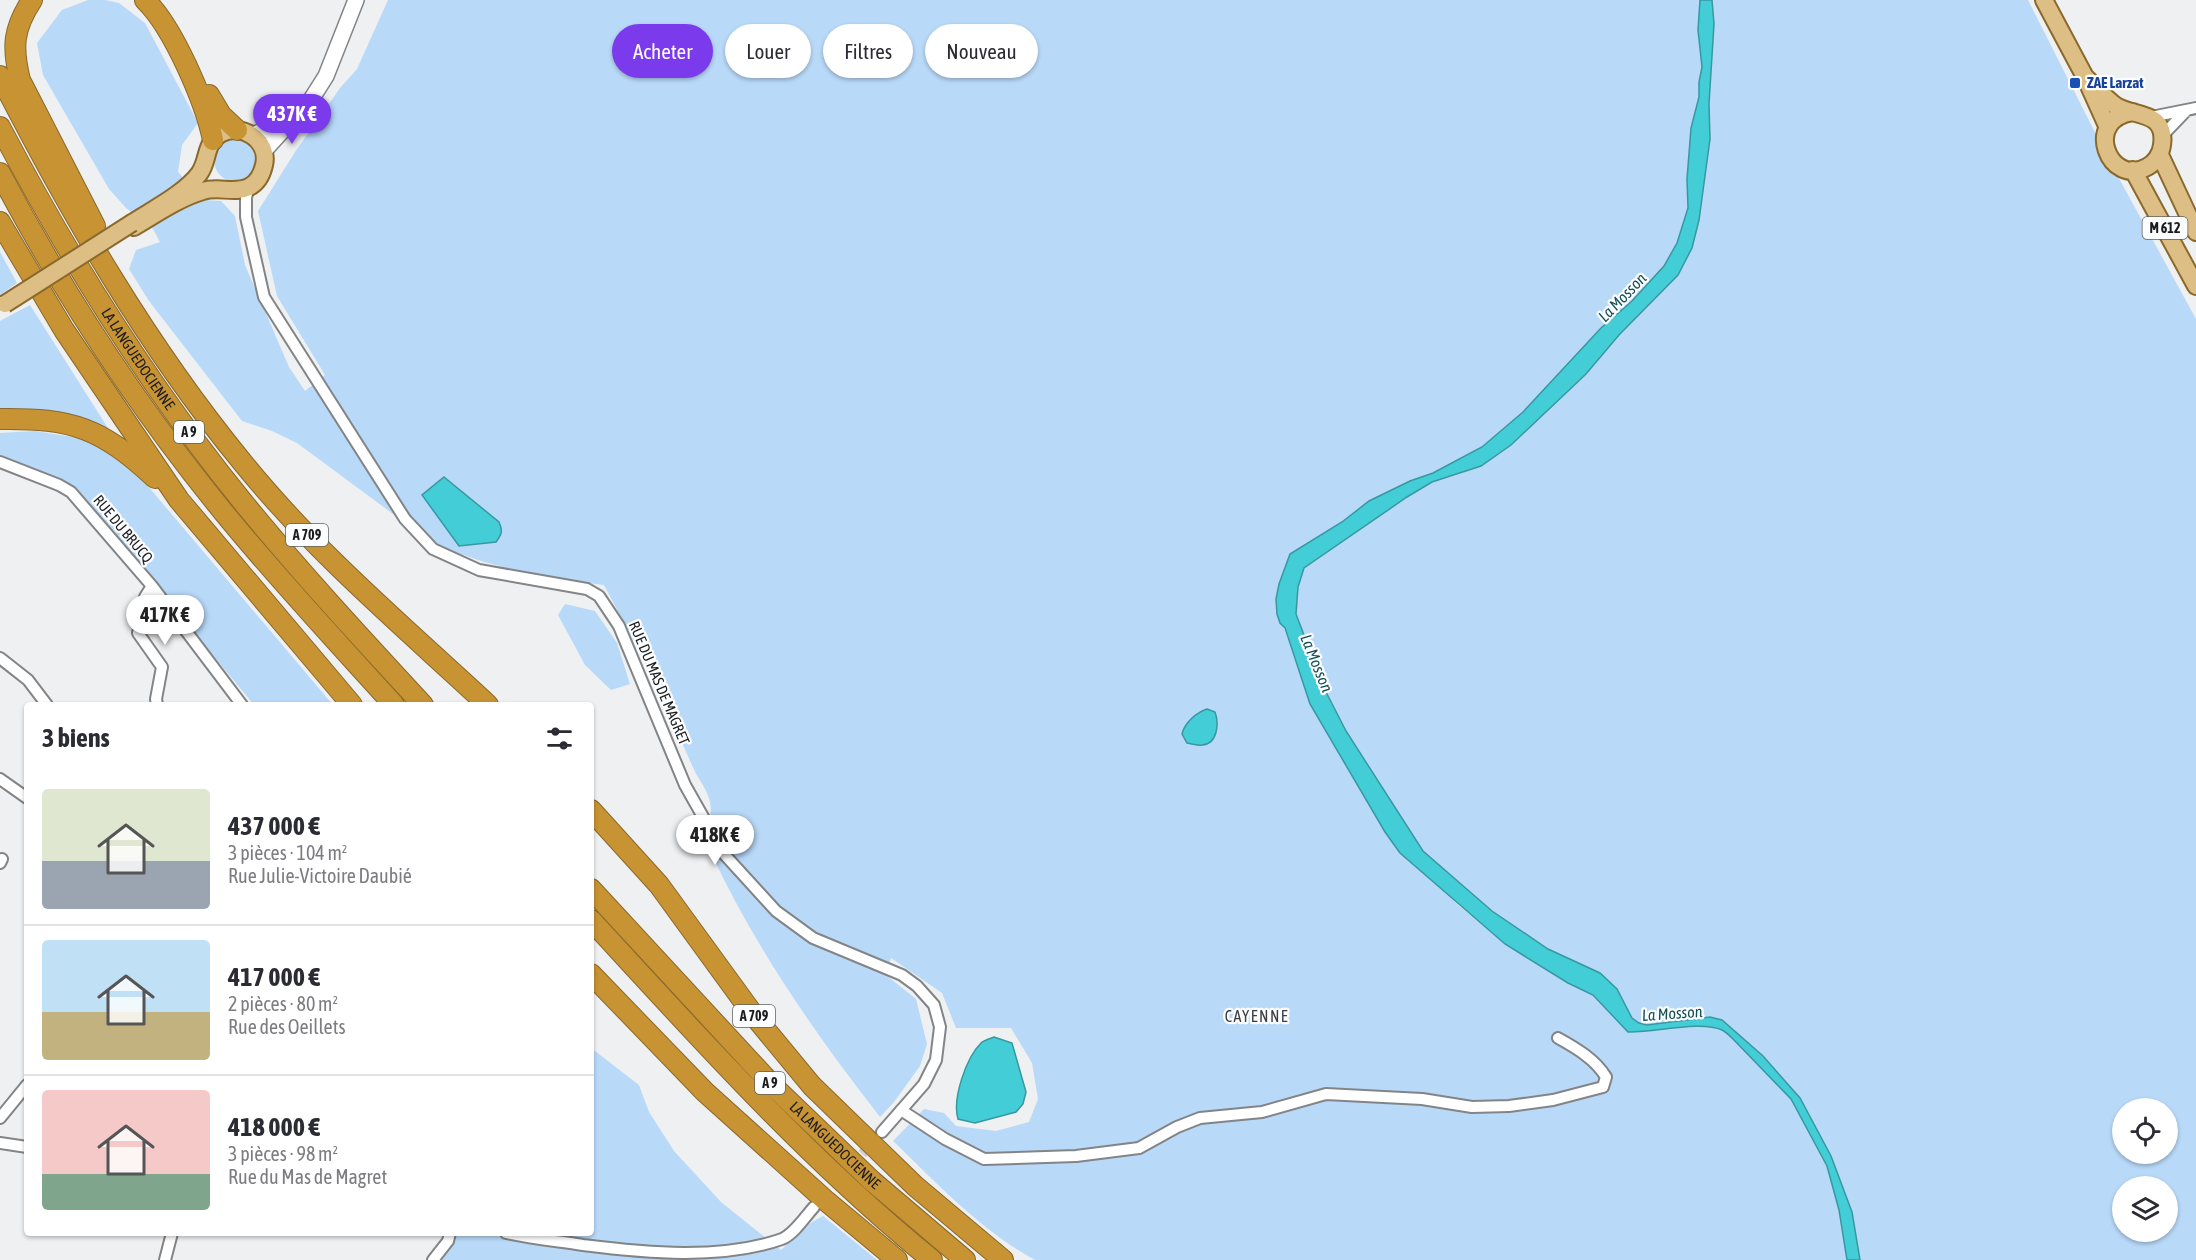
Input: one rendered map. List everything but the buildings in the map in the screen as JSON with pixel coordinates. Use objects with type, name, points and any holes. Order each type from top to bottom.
[{"type":"highway","points":[[32,0],[23,13],[15,33],[14,56],[20,80],[153,341]]},
{"type":"highway","points":[[145,0],[154,9],[164,26],[194,84],[205,108],[213,140]]},
{"type":"highway","points":[[159,0],[214,106],[245,132]]},
{"type":"highway","name":"A 709","points":[[0,76],[78,222],[153,341],[231,448],[291,518],[356,583],[485,702]]},
{"type":"highway","name":"LA LANGUEDOCIENNE","points":[[0,127],[57,232],[155,386],[209,459],[278,545],[420,702]]},
{"type":"highway","name":"LA LANGUEDOCIENNE","points":[[0,173],[29,227],[101,344],[169,441],[256,551],[391,702]]},
{"type":"highway","points":[[0,222],[64,330],[179,500],[349,702]]},
{"type":"highway","points":[[0,419],[54,421],[97,434],[129,454],[179,500]]},
{"type":"highway","name":"A 709","points":[[594,813],[659,885],[755,1017],[812,1086],[915,1186],[1003,1260]]},
{"type":"highway","name":"LA LANGUEDOCIENNE","points":[[594,892],[774,1087],[872,1181],[965,1260]]},
{"type":"highway","name":"LA LANGUEDOCIENNE","points":[[594,923],[722,1063],[788,1130],[851,1191],[932,1260]]},
{"type":"highway","points":[[594,977],[705,1092],[825,1200],[897,1260]]},
{"type":"main road","points":[[2044,0],[2085,77],[2108,128]]},
{"type":"main road","points":[[2085,77],[2116,106],[2151,117],[2160,129],[2162,136],[2160,154],[2148,166],[2133,170],[2116,165],[2107,154],[2104,141],[2108,128],[2118,116],[2133,112]]},
{"type":"main road","points":[[3,308],[133,225],[183,189],[199,174],[213,140],[226,131],[245,132],[260,142],[265,162],[263,172],[249,187],[205,190],[133,225]]},
{"type":"main road","name":"M 612","points":[[2160,154],[2196,232]]},
{"type":"main road","points":[[205,160],[211,177],[228,189]]},
{"type":"main road","name":"M 612","points":[[2133,170],[2196,286]]},
{"type":"street","points":[[264,152],[307,106],[326,76],[356,0]]},
{"type":"street","points":[[2151,117],[2192,109]]},
{"type":"street","points":[[2162,136],[2192,109]]},
{"type":"street","points":[[245,132],[295,117]]},
{"type":"street","name":"RUE DU MAS DE MAGRET","points":[[249,187],[246,197],[246,217],[264,297],[405,519],[433,549],[479,570],[587,589],[599,596],[619,626],[685,785],[724,854],[776,911],[813,938],[902,975],[917,986],[934,1005],[940,1027],[936,1060],[924,1084],[882,1132]]},
{"type":"street","name":"RUE DU MAS DE MAGRET","points":[[228,189],[246,217]]},
{"type":"street","name":"RUE DU BRUCQ","points":[[0,462],[60,485],[72,492],[152,586],[240,702]]},
{"type":"street","points":[[152,586],[145,597],[138,633],[162,667],[156,702]]},
{"type":"street","points":[[0,658],[28,680],[45,702]]},
{"type":"street","points":[[0,779],[24,798]]},
{"type":"street","points":[[902,1110],[945,1139],[984,1159],[1076,1156],[1139,1149],[1177,1127],[1200,1118],[1262,1112],[1326,1094],[1422,1099],[1472,1107],[1490,1107],[1553,1100],[1603,1087],[1606,1077],[1600,1066],[1558,1038]]},
{"type":"street","points":[[0,1118],[24,1089]]},
{"type":"street","points":[[0,1143],[24,1147]]},
{"type":"street","points":[[528,1236],[662,1254],[699,1256],[736,1254],[785,1238],[814,1207]]},
{"type":"street","points":[[165,1260],[171,1236]]},
{"type":"street","points":[[433,1260],[449,1236]]},
{"type":"shaded area","points":[[88,0],[105,0],[119,3],[145,23],[198,123],[182,145],[178,172],[203,200],[221,201],[235,216],[245,265],[289,367],[305,391],[325,375],[277,296],[258,211],[295,152],[340,88],[357,69],[388,0],[1700,0],[1698,30],[1702,67],[1699,97],[1691,128],[1687,179],[1688,208],[1677,243],[1664,266],[1632,301],[1601,328],[1523,412],[1482,447],[1433,473],[1410,481],[1369,501],[1342,522],[1290,554],[1279,584],[1276,599],[1277,614],[1310,704],[1385,832],[1458,905],[1505,944],[1568,983],[1593,995],[1628,1032],[1701,1026],[1723,1031],[1791,1099],[1827,1166],[1839,1210],[1847,1260],[1035,1260],[996,1235],[960,1205],[893,1141],[924,1109],[944,1113],[956,1126],[996,1131],[1029,1122],[1038,1099],[1032,1063],[1011,1028],[956,1028],[942,993],[891,958],[886,975],[916,999],[927,1044],[920,1066],[880,1117],[809,1021],[767,956],[728,887],[708,845],[711,808],[708,795],[696,774],[652,676],[604,585],[542,578],[435,545],[297,443],[272,431],[242,421],[149,301],[129,269],[136,250],[160,242],[153,229],[126,208],[109,189],[43,75],[37,43],[62,10]]},
{"type":"shaded area","points":[[1712,0],[2028,0],[2110,162],[2196,319],[2196,1260],[1860,1260],[1852,1212],[1831,1156],[1800,1098],[1763,1056],[1722,1020],[1710,1017],[1647,1025],[1639,1023],[1632,1018],[1617,989],[1600,973],[1548,949],[1492,911],[1423,851],[1346,731],[1325,690],[1296,614],[1298,587],[1304,568],[1432,482],[1460,474],[1511,445],[1586,374],[1619,335],[1678,275],[1699,220],[1710,139],[1709,104],[1714,24]]},
{"type":"shaded area","points":[[236,138],[252,144],[258,160],[252,176],[236,182],[220,176],[214,160],[220,144]]},
{"type":"shaded area","points":[[0,252],[17,283],[0,295]]},
{"type":"shaded area","points":[[30,305],[113,436],[0,416],[0,321]]},
{"type":"shaded area","points":[[35,431],[79,438],[105,450],[136,472],[330,702],[252,702],[100,518],[69,486],[0,457],[0,433]]},
{"type":"shaded area","points":[[565,604],[595,611],[617,643],[630,684],[611,690],[585,665],[558,615]]},
{"type":"shaded area","points":[[594,1050],[639,1085],[649,1112],[674,1151],[721,1202],[781,1250],[812,1222],[823,1216],[877,1260],[436,1260],[450,1236],[594,1236]]},
{"type":"water","points":[[1700,0],[1712,0],[1714,24],[1709,104],[1710,139],[1699,220],[1692,248],[1678,275],[1619,335],[1586,374],[1511,445],[1481,466],[1432,482],[1304,568],[1298,587],[1296,614],[1325,690],[1346,731],[1423,851],[1492,911],[1548,949],[1600,973],[1617,989],[1632,1018],[1639,1023],[1647,1025],[1710,1017],[1722,1020],[1763,1056],[1800,1098],[1831,1156],[1852,1212],[1860,1260],[1847,1260],[1839,1210],[1827,1166],[1791,1099],[1728,1034],[1713,1027],[1702,1026],[1628,1032],[1593,995],[1568,983],[1505,944],[1400,853],[1385,832],[1310,704],[1285,628],[1280,623],[1277,614],[1276,599],[1279,584],[1290,554],[1342,522],[1369,501],[1410,481],[1433,473],[1482,447],[1523,412],[1601,328],[1632,301],[1664,266],[1677,243],[1688,208],[1687,179],[1691,128],[1699,97],[1702,67],[1698,30]]},
{"type":"water","points":[[444,477],[499,522],[501,532],[496,542],[459,546],[422,495]]},
{"type":"water","points":[[1207,709],[1215,712],[1217,727],[1214,737],[1207,744],[1187,743],[1182,734],[1188,722]]},
{"type":"water","points":[[994,1037],[1012,1043],[1026,1092],[1023,1104],[1016,1112],[975,1123],[958,1119],[959,1090],[970,1058],[981,1043]]},
{"type":"tunnel","points":[[852,1165],[882,1132]]},
{"type":"place","name":"ZAE Larzat","points":[[2075,83]]},
{"type":"district","name":"CAYENNE","points":[[1257,1016]]},
{"type":"water label","name":"La Mosson","points":[[1622,297]]},
{"type":"water label","name":"La Mosson","points":[[1317,663]]},
{"type":"water label","name":"La Mosson","points":[[1672,1013]]}]
